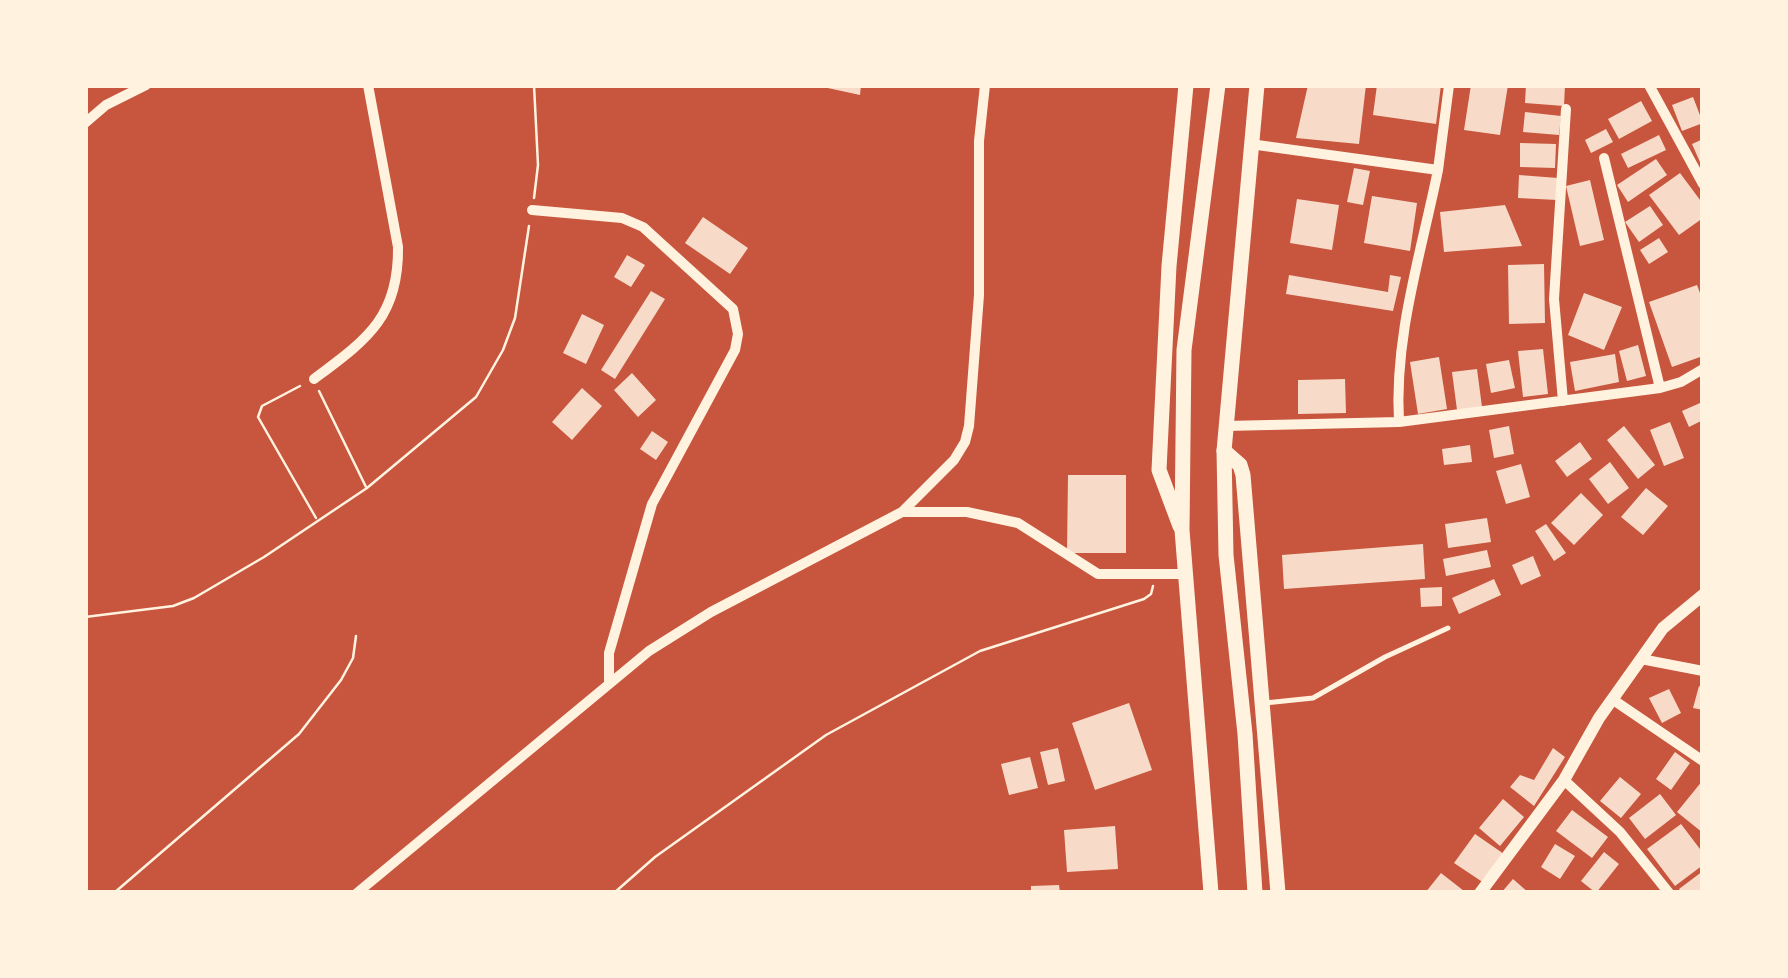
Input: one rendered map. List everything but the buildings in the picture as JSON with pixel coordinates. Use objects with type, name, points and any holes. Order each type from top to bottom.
[{"type":"main road","points":[[1182,530],[1159,470],[1168,283],[1186,85]]},
{"type":"main road","points":[[1211,893],[1182,530],[1184,350],[1218,85]]},
{"type":"main road","points":[[1255,893],[1226,555],[1224,451],[1250,144],[1260,88]]},
{"type":"main road","points":[[1224,451],[1240,465],[1243,475],[1278,893]]},
{"type":"main road","points":[[1244,734],[1264,734]]},
{"type":"street","points":[[85,122],[106,105],[146,85]]},
{"type":"street","points":[[314,379],[372,334],[388,308],[398,270],[398,247],[368,85]]},
{"type":"street","points":[[357,893],[649,651],[711,612],[902,512],[954,460],[969,426],[979,295],[979,141],[985,85]]},
{"type":"street","points":[[1399,422],[1397,379],[1405,315],[1438,170],[1448,85]]},
{"type":"street","points":[[1648,85],[1703,184]]},
{"type":"street","points":[[1562,400],[1554,300],[1566,109]]},
{"type":"street","points":[[1250,144],[1438,170]]},
{"type":"street","points":[[1604,158],[1660,388]]},
{"type":"street","points":[[532,210],[622,218],[643,227],[724,299],[738,322],[735,350],[652,504],[609,653],[609,684]]},
{"type":"street","points":[[1226,426],[1399,422],[1660,388],[1682,382],[1703,368]]},
{"type":"street","points":[[902,512],[968,512],[1007,520],[1098,574],[1183,574]]},
{"type":"street","points":[[1480,893],[1564,780],[1612,699],[1662,628],[1703,594]]},
{"type":"street","points":[[1640,659],[1703,672]]},
{"type":"street","points":[[1612,699],[1703,761]]},
{"type":"street","points":[[1564,780],[1620,832],[1669,893]]},
{"type":"lane","points":[[1262,703],[1312,698],[1385,657],[1448,628]]},
{"type":"path","points":[[85,617],[173,606],[194,598],[367,488],[476,396],[503,350],[515,318],[538,164],[534,85]]},
{"type":"path","points":[[318,521],[258,417],[262,406],[314,379],[367,488]]},
{"type":"path","points":[[614,893],[656,857],[826,735],[980,651],[1144,599],[1151,594],[1156,574]]},
{"type":"path","points":[[114,893],[299,734],[342,680],[353,658],[356,636]]}]
